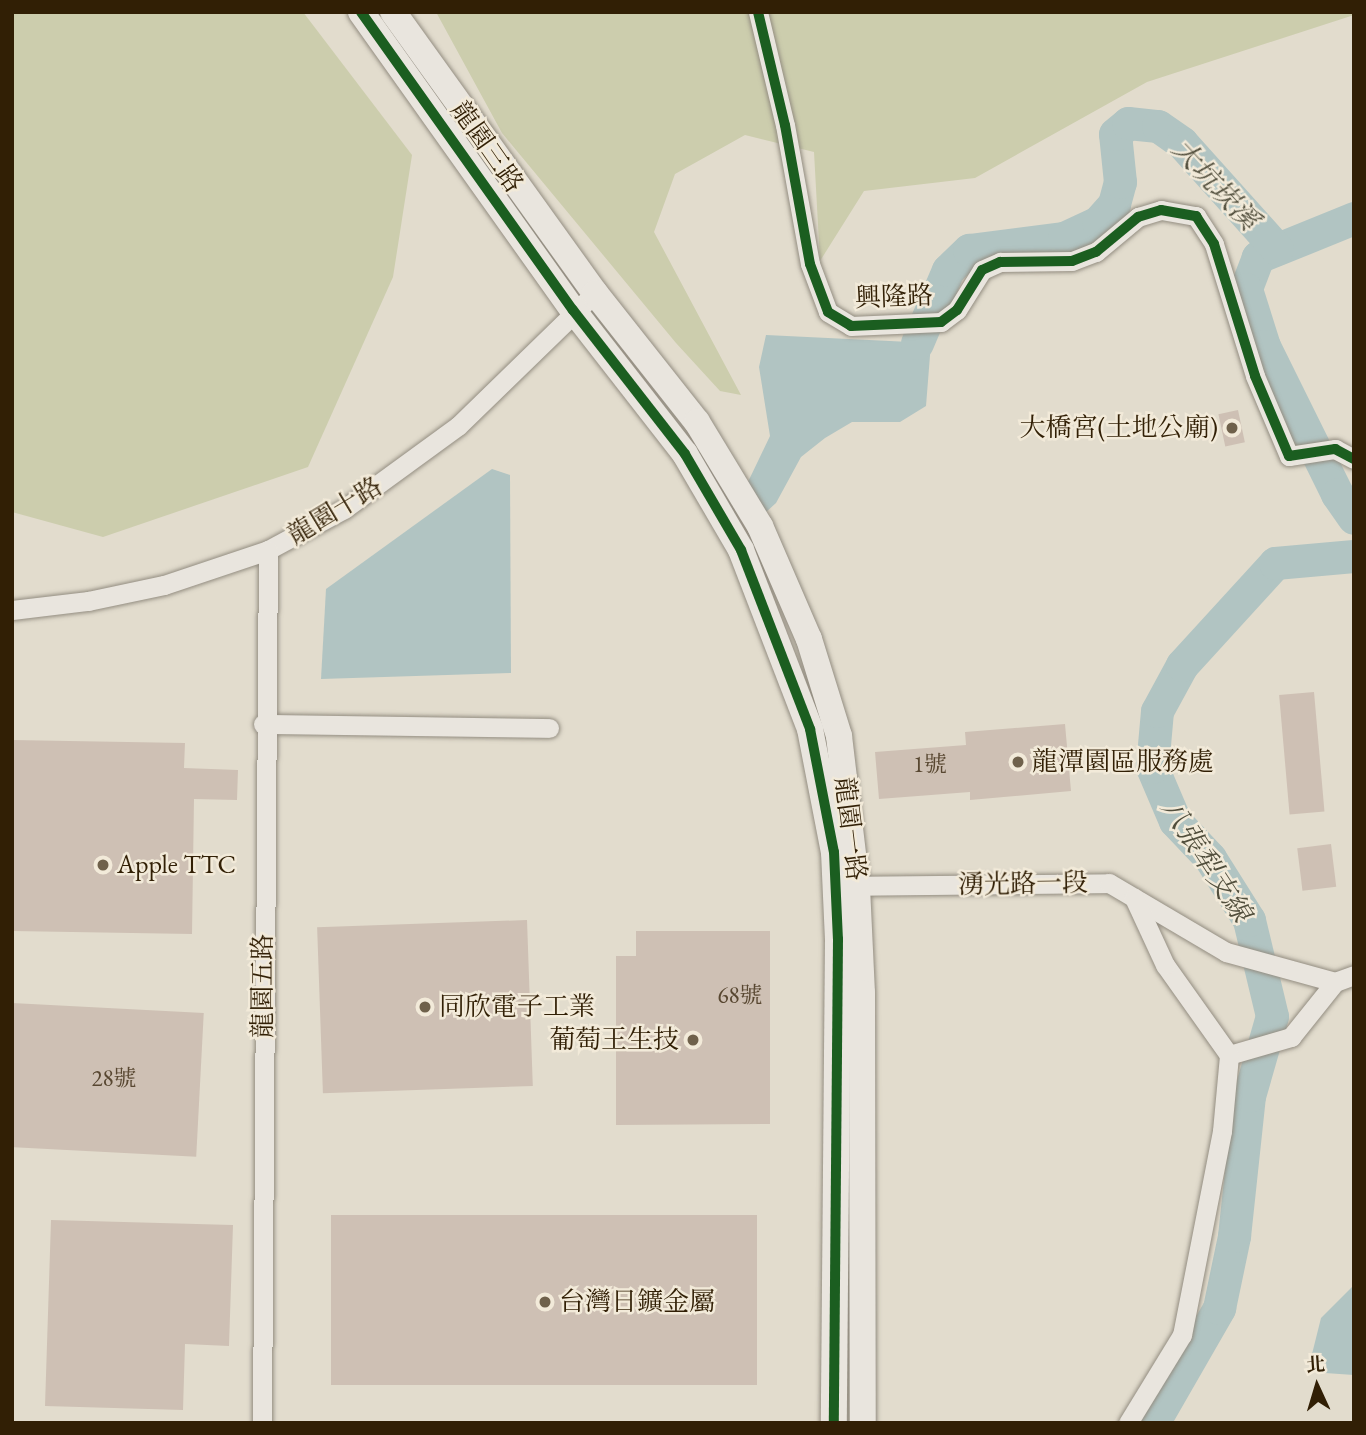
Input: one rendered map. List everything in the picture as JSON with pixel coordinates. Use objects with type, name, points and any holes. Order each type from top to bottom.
[{"type":"street","name":"龍園三路","points":[[361,12],[573,310]]},
{"type":"street","name":"龍園三路","points":[[393,12],[594,293]]},
{"type":"street","name":"興隆路","points":[[758,12],[785,125],[810,264],[828,312],[851,326],[941,321],[957,310],[982,270],[1000,262],[1072,261],[1096,252],[1138,217],[1161,210],[1196,216],[1214,244],[1255,376],[1289,456],[1335,449],[1354,459]]},
{"type":"street","name":"龍園十路","points":[[12,610],[88,601],[164,585],[268,550],[344,509],[426,452],[505,383],[573,310],[594,293]]},
{"type":"street","name":"龍園一路","points":[[594,293],[697,422],[755,516],[809,639],[839,736],[846,886],[834,1423]]},
{"type":"street","name":"龍園一路","points":[[573,310],[685,454],[741,550],[810,729],[846,886],[862,993],[863,1423]]},
{"type":"street","name":"龍園五路","points":[[262,1423],[263,724],[268,550]]},
{"type":"street","points":[[263,724],[549,728]]},
{"type":"street","name":"湧光路一段","points":[[846,886],[1109,883],[1226,953],[1295,974],[1344,978]]},
{"type":"street","points":[[1128,1423],[1182,1335],[1222,1131],[1228,1055],[1165,965],[1134,898]]},
{"type":"street","points":[[1228,1055],[1291,1037],[1344,978]]},
{"type":"green space","points":[[12,12],[303,12],[412,155],[393,277],[308,467],[103,537],[12,512]]},
{"type":"green space","points":[[436,12],[1354,12],[1354,15],[1147,82],[975,178],[864,191],[820,261],[814,152],[745,135],[675,174],[654,232],[741,395],[720,391],[676,343],[502,133]]},
{"type":"shaded area","points":[[766,335],[931,343],[926,406],[900,422],[852,422],[825,438],[801,457],[776,503],[765,513],[747,484],[770,436],[759,367]]},
{"type":"shaded area","points":[[492,469],[510,475],[511,673],[321,679],[326,589]]},
{"type":"shaded area","points":[[1354,1285],[1354,1375],[1325,1373],[1310,1362],[1321,1318]]},
{"type":"building","name":"大橋宮(土地公廟)","points":[[1238,410],[1245,442],[1225,446],[1218,414]]},
{"type":"building","points":[[1314,692],[1324,812],[1290,815],[1279,695]]},
{"type":"building","name":"龍潭園區服務處","points":[[1065,724],[1071,791],[970,800],[970,792],[879,799],[875,752],[966,745],[965,732]]},
{"type":"building","name":"Apple TTC","points":[[12,740],[185,743],[184,768],[238,770],[237,800],[194,799],[192,934],[12,931]]},
{"type":"building","points":[[1331,844],[1336,887],[1302,891],[1297,848]]},
{"type":"building","name":"同欣電子工業","points":[[527,920],[533,1086],[323,1093],[317,927]]},
{"type":"building","name":"葡萄王生技","points":[[636,931],[770,931],[770,1124],[616,1125],[616,956],[636,956]]},
{"type":"building","points":[[12,1003],[204,1013],[196,1157],[12,1147]]},
{"type":"building","name":"台灣日鑛金屬","points":[[331,1215],[757,1215],[757,1385],[331,1385]]},
{"type":"building","points":[[51,1220],[233,1225],[229,1346],[185,1344],[183,1410],[45,1406]]},
{"type":"waterway","name":"大坑崁溪","points":[[917,343],[948,270],[969,250],[1064,238],[1098,222],[1114,204],[1120,182],[1115,134],[1128,123],[1158,126],[1182,143],[1277,249]]},
{"type":"waterway","name":"八張犁支線","points":[[1354,218],[1258,257],[1246,289],[1264,346],[1337,494],[1354,518]]},
{"type":"waterway","name":"八張犁支線","points":[[1153,1423],[1219,1308],[1234,1236],[1249,1096],[1272,1016],[1249,920],[1210,858],[1175,821],[1152,767],[1157,711],[1182,665],[1275,563],[1354,556]]},
{"type":"cycle path","points":[[361,12],[573,310],[685,454],[741,550],[810,729],[834,852],[838,939],[834,1423]]},
{"type":"cycle path","points":[[758,12],[785,125],[810,264],[828,312],[851,326],[941,322],[957,310],[982,270],[1000,262],[1072,261],[1096,252],[1138,217],[1161,210],[1196,216],[1214,244],[1255,376],[1289,456],[1335,449],[1354,459]]},
{"type":"place","name":"大橋宮(土地公廟)","points":[[1232,428]]},
{"type":"place","name":"龍潭園區服務處","points":[[1018,762]]},
{"type":"place","name":"Apple TTC","points":[[103,865]]},
{"type":"place","name":"同欣電子工業","points":[[425,1007]]},
{"type":"place","name":"葡萄王生技","points":[[693,1040]]},
{"type":"place","name":"台灣日鑛金屬","points":[[545,1302]]}]
